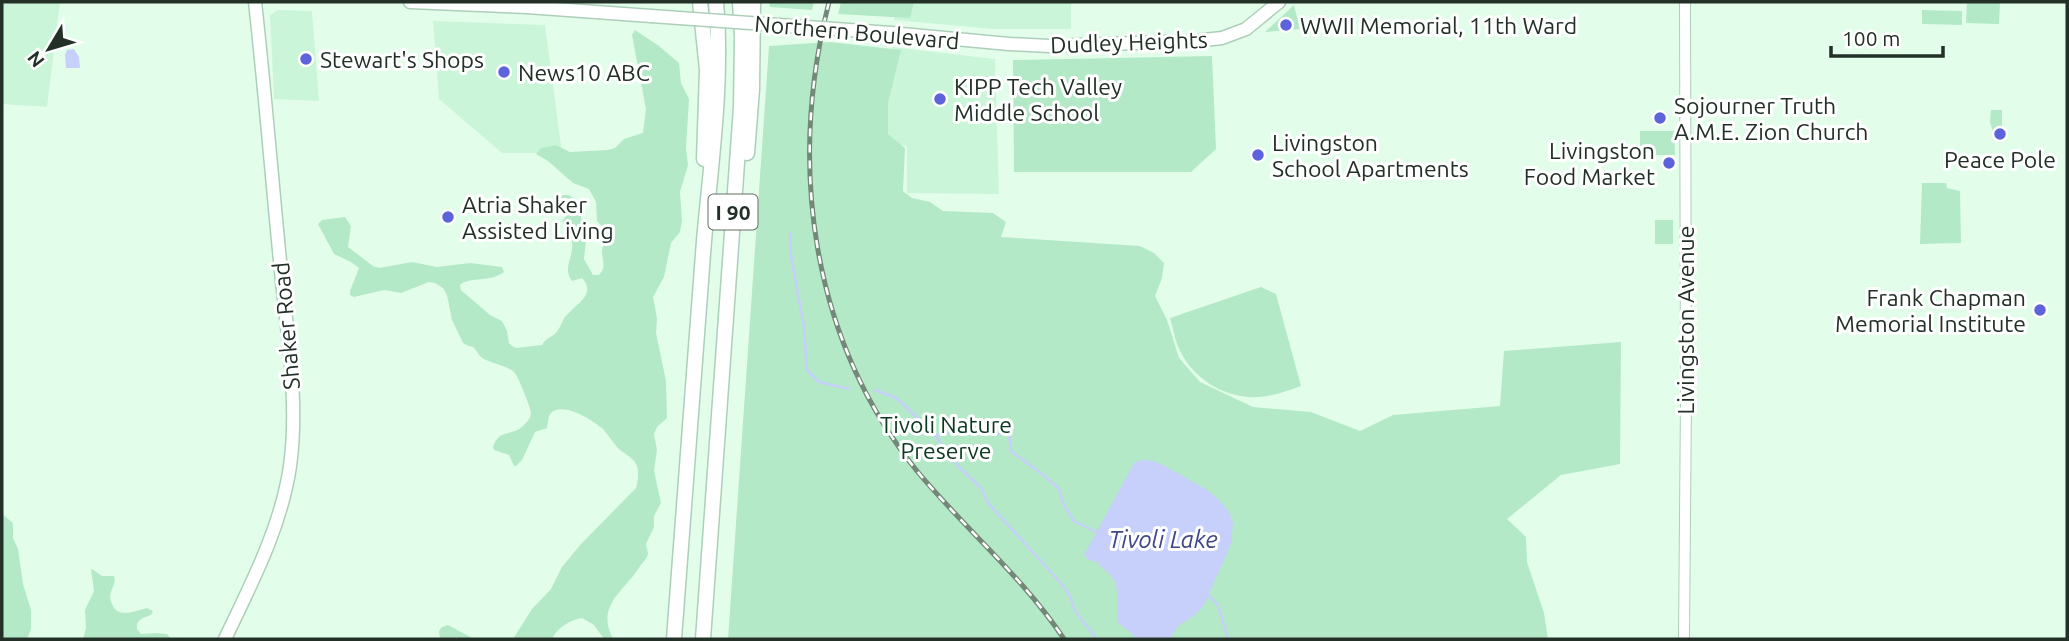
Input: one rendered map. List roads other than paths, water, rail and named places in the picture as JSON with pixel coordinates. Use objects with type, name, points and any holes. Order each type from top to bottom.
[{"type":"highway","points":[[700,2],[707,70],[704,241]]},
{"type":"highway","name":"I 90","points":[[674,639],[718,92],[716,2]]},
{"type":"highway","name":"I 90","points":[[703,639],[741,107],[740,2]]},
{"type":"highway","points":[[719,422],[729,366],[750,119],[753,2]]},
{"type":"main road","name":"Shaker Road","points":[[225,639],[273,531],[286,487],[292,443],[293,407],[289,359],[255,2]]},
{"type":"main road","name":"Northern Boulevard","points":[[410,2],[527,7],[1009,44]]},
{"type":"main road","name":"Dudley Heights","points":[[1009,44],[1049,46],[1222,38],[1246,29],[1279,2]]},
{"type":"street","name":"Livingston Avenue","points":[[1684,639],[1685,2]]},
{"type":"water","points":[[74,49],[79,57],[80,68],[66,68],[67,50]]},
{"type":"water","name":"Tivoli Lake","points":[[1142,460],[1165,466],[1207,490],[1229,512],[1233,523],[1231,544],[1204,605],[1195,615],[1178,626],[1170,639],[1136,639],[1117,622],[1115,583],[1097,562],[1084,555],[1134,463]]},
{"type":"waterway","points":[[790,233],[791,256],[804,327],[807,370],[819,382],[849,389]]},
{"type":"waterway","points":[[875,390],[896,398],[930,429],[958,466],[981,488],[988,503],[1059,581],[1069,594],[1075,611],[1097,639]]},
{"type":"waterway","points":[[960,431],[975,430],[1009,435],[1011,451],[1059,489],[1063,503],[1074,521],[1096,532]]},
{"type":"waterway","points":[[935,435],[952,432]]},
{"type":"waterway","points":[[1208,595],[1218,605],[1228,639]]},
{"type":"railway","points":[[829,2],[817,63],[810,125],[811,187],[818,247],[831,307],[852,364],[881,419],[917,471],[1012,574],[1064,639]]},
{"type":"place","name":"WWII Memorial, 11th Ward","points":[[1286,25]]},
{"type":"place","name":"Stewart's Shops","points":[[306,59]]},
{"type":"place","name":"News10 ABC","points":[[504,72]]},
{"type":"place","name":"KIPP Tech Valley Middle School","points":[[940,99]]},
{"type":"place","name":"Sojourner Truth A.M.E. Zion Church","points":[[1660,118]]},
{"type":"place","name":"Peace Pole","points":[[2000,134]]},
{"type":"place","name":"Livingston School Apartments","points":[[1258,155]]},
{"type":"place","name":"Livingston Food Market","points":[[1669,163]]},
{"type":"place","name":"Atria Shaker Assisted Living","points":[[448,217]]},
{"type":"place","name":"Frank Chapman Memorial Institute","points":[[2040,310]]},
{"type":"park label","name":"Tivoli Nature Preserve","points":[[946,437]]}]
